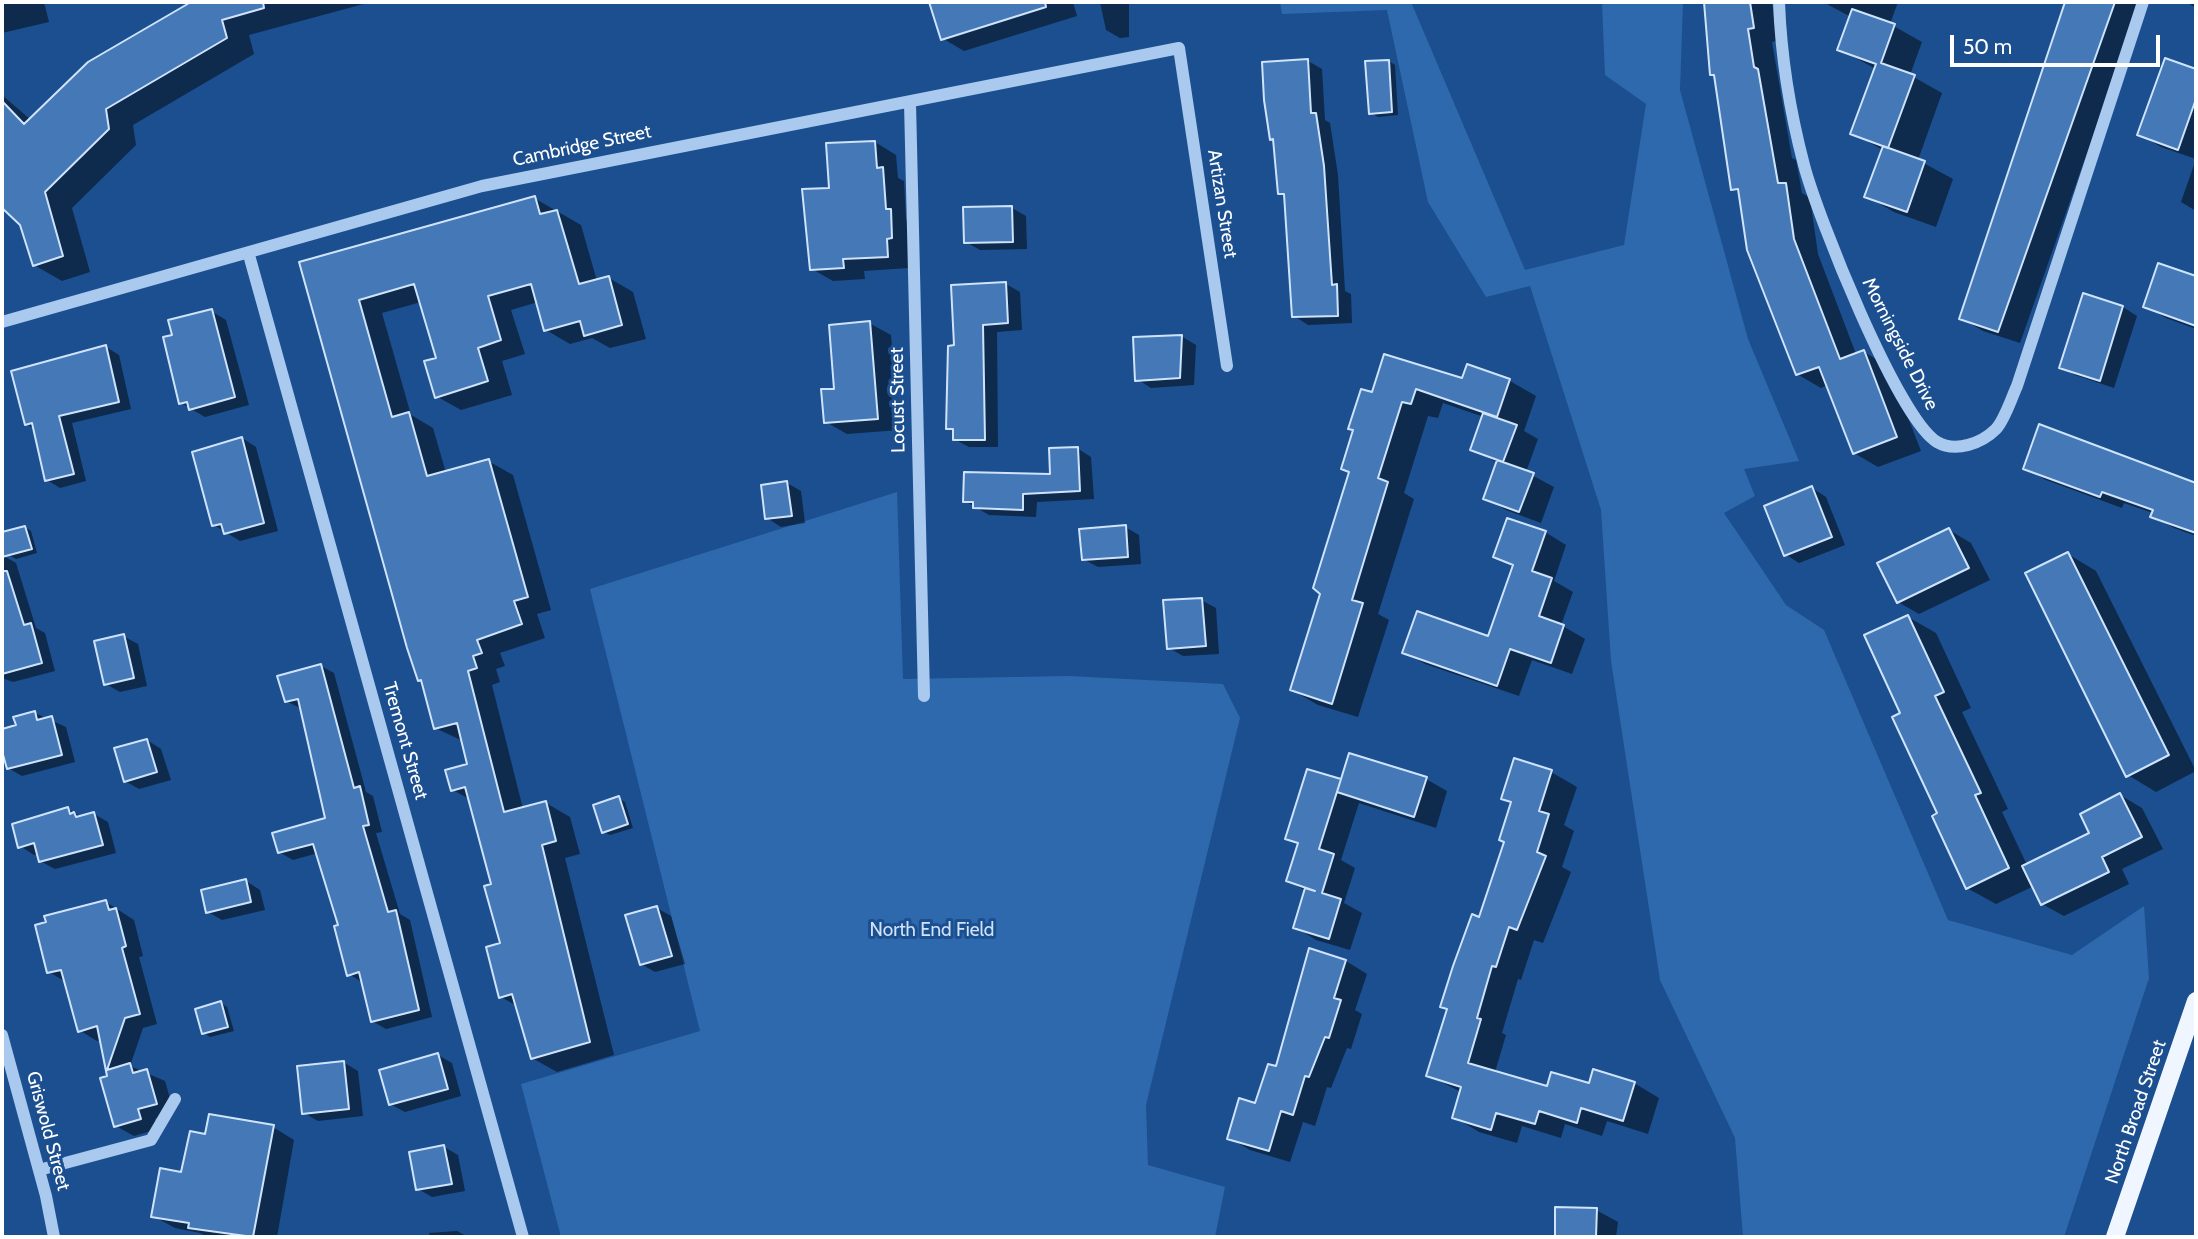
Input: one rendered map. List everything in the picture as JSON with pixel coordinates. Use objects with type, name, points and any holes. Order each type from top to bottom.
[{"type":"main road","name":"North Broad Street","points":[[2115,1237],[2196,1001]]},
{"type":"street","name":"Morningside Drive","points":[[1779,2],[1790,99],[1804,166],[1826,231],[1878,348],[1921,428],[1938,443],[1959,447],[1981,440],[1997,427],[2017,386],[2143,2]]},
{"type":"street","name":"Cambridge Street","points":[[2,322],[249,255],[482,186],[1179,48]]},
{"type":"street","name":"Artizan Street","points":[[1179,48],[1227,366]]},
{"type":"street","name":"Locust Street","points":[[910,103],[924,696]]},
{"type":"street","name":"Tremont Street","points":[[249,255],[523,1237]]},
{"type":"street","name":"Griswold Street","points":[[2,1035],[39,1170],[54,1237]]},
{"type":"street","points":[[39,1170],[151,1140],[175,1099]]},
{"type":"green space","points":[[1280,2],[1411,2],[1525,270],[1624,245],[1646,104],[1605,75],[1602,2],[1683,2],[1680,90],[1748,339],[1799,461],[1744,469],[1755,496],[1724,513],[1786,605],[1824,630],[1948,920],[2072,955],[2144,906],[2149,978],[2064,1237],[1743,1237],[1735,1138],[1660,980],[1611,661],[1601,510],[1530,286],[1486,297],[1428,202],[1387,10],[1282,14]]},
{"type":"green space","name":"North End Field","points":[[897,492],[903,679],[1069,676],[1223,684],[1240,718],[1146,1105],[1148,1165],[1225,1187],[1215,1237],[561,1237],[521,1084],[700,1031],[590,589]]},
{"type":"building","points":[[191,2],[263,2],[264,8],[222,20],[227,38],[106,109],[109,129],[45,192],[63,256],[33,266],[20,225],[2,208],[2,101],[24,124],[88,62]]},
{"type":"building","points":[[929,2],[1045,2],[1046,7],[941,40]]},
{"type":"building","points":[[1704,2],[1750,2],[1754,28],[1748,29],[1754,67],[1758,69],[1778,183],[1786,183],[1794,239],[1840,359],[1864,350],[1897,437],[1853,454],[1819,367],[1796,375],[1747,250],[1738,189],[1731,190],[1714,75],[1710,75]]},
{"type":"building","points":[[2065,2],[2115,2],[1998,332],[1959,319]]},
{"type":"building","points":[[1852,9],[1895,24],[1881,63],[1915,75],[1888,148],[1850,134],[1876,64],[1837,50]]},
{"type":"building","points":[[2165,58],[2196,69],[2196,99],[2178,150],[2137,135]]},
{"type":"building","points":[[1308,59],[1311,113],[1316,113],[1324,166],[1332,285],[1337,284],[1338,316],[1292,317],[1284,194],[1278,194],[1273,139],[1270,140],[1264,100],[1262,62]]},
{"type":"building","points":[[1389,60],[1392,112],[1369,114],[1365,61]]},
{"type":"building","points":[[875,141],[877,168],[883,167],[886,209],[891,209],[892,238],[887,239],[888,257],[843,259],[844,268],[810,270],[802,189],[829,188],[826,143]]},
{"type":"building","points":[[1883,146],[1925,161],[1907,212],[1864,197]]},
{"type":"building","points":[[535,196],[540,214],[557,210],[579,284],[609,276],[622,325],[584,336],[580,321],[544,331],[531,284],[488,296],[501,340],[478,348],[488,381],[435,398],[424,361],[436,358],[414,284],[359,300],[392,417],[409,412],[427,476],[489,459],[528,597],[514,601],[522,624],[477,640],[482,653],[473,656],[477,668],[468,671],[504,812],[546,801],[556,841],[542,845],[590,1042],[531,1059],[512,994],[499,998],[486,947],[500,943],[484,886],[491,884],[465,787],[451,791],[445,770],[467,764],[457,723],[434,729],[421,680],[418,681],[407,648],[299,262]]},
{"type":"building","points":[[1012,206],[1013,242],[964,243],[963,207]]},
{"type":"building","points":[[2158,263],[2196,276],[2196,326],[2143,307]]},
{"type":"building","points":[[1006,282],[1008,323],[983,325],[985,440],[953,440],[953,429],[946,429],[948,346],[954,345],[951,285]]},
{"type":"building","points":[[2083,293],[2123,306],[2100,381],[2059,368]]},
{"type":"building","points":[[212,309],[235,397],[189,410],[187,402],[179,404],[163,337],[172,335],[168,320]]},
{"type":"building","points":[[870,321],[878,419],[824,423],[821,389],[834,389],[829,325]]},
{"type":"building","points":[[1182,335],[1180,378],[1135,381],[1133,337]]},
{"type":"building","points":[[106,345],[119,402],[59,416],[74,474],[45,481],[32,423],[25,425],[11,371]]},
{"type":"building","points":[[1384,354],[1462,378],[1467,364],[1510,379],[1497,417],[1416,389],[1411,404],[1402,402],[1378,478],[1388,482],[1352,600],[1363,603],[1332,704],[1290,690],[1320,594],[1313,588],[1349,472],[1341,469],[1353,430],[1348,429],[1361,389],[1372,392]]},
{"type":"building","points":[[1483,413],[1517,425],[1503,462],[1470,450]]},
{"type":"building","points":[[2039,424],[2196,483],[2196,533],[2150,517],[2153,510],[2102,492],[2100,497],[2023,469]]},
{"type":"building","points":[[242,437],[264,523],[224,534],[221,524],[212,526],[192,452]]},
{"type":"building","points":[[1078,447],[1080,491],[1023,494],[1023,510],[973,508],[973,502],[963,502],[964,472],[1050,474],[1049,448]]},
{"type":"building","points":[[1497,460],[1534,473],[1519,512],[1483,499]]},
{"type":"building","points":[[787,481],[792,516],[765,519],[761,485]]},
{"type":"building","points":[[1812,486],[1832,537],[1784,556],[1764,506]]},
{"type":"building","points":[[1507,518],[1546,531],[1532,571],[1552,578],[1539,616],[1564,625],[1551,663],[1510,649],[1497,686],[1402,653],[1417,611],[1488,636],[1513,565],[1493,557]]},
{"type":"building","points":[[1126,525],[1128,557],[1082,560],[1079,529]]},
{"type":"building","points":[[25,526],[32,549],[2,557],[2,532]]},
{"type":"building","points":[[1949,528],[1969,568],[1897,603],[1877,563]]},
{"type":"building","points":[[2068,552],[2169,755],[2126,777],[2025,573]]},
{"type":"building","points":[[2,571],[7,571],[24,625],[31,623],[42,663],[2,674]]},
{"type":"building","points":[[1202,598],[1206,646],[1167,649],[1163,600]]},
{"type":"building","points":[[1908,615],[1944,692],[1935,696],[1981,793],[1975,795],[2009,868],[1966,889],[1932,816],[1937,813],[1892,717],[1900,713],[1864,635]]},
{"type":"building","points":[[124,634],[134,678],[104,685],[94,641]]},
{"type":"building","points":[[321,664],[354,788],[360,786],[369,825],[363,826],[388,912],[396,910],[419,1010],[371,1022],[359,972],[347,976],[334,926],[338,925],[313,844],[278,853],[272,833],[325,818],[298,699],[285,702],[277,676]]},
{"type":"building","points":[[35,711],[37,720],[52,716],[62,755],[7,769],[2,751],[2,729],[16,725],[13,717]]},
{"type":"building","points":[[147,739],[157,772],[124,782],[114,748]]},
{"type":"building","points":[[1349,753],[1427,777],[1414,817],[1337,792]]},
{"type":"building","points":[[1514,758],[1552,770],[1539,811],[1549,814],[1537,852],[1546,856],[1517,930],[1509,927],[1496,967],[1492,966],[1468,1063],[1547,1086],[1551,1072],[1589,1083],[1593,1069],[1635,1082],[1623,1121],[1581,1108],[1577,1123],[1539,1111],[1535,1124],[1496,1113],[1491,1130],[1452,1118],[1461,1087],[1426,1076],[1447,1009],[1440,1007],[1453,966],[1472,914],[1479,917],[1504,842],[1499,840],[1511,802],[1501,799]]},
{"type":"building","points":[[1307,769],[1341,779],[1319,849],[1334,854],[1322,893],[1341,899],[1329,939],[1293,928],[1305,888],[1315,891],[1286,881],[1298,843],[1285,839]]},
{"type":"building","points":[[2120,793],[2142,837],[2102,857],[2109,872],[2041,905],[2022,866],[2089,833],[2080,814]]},
{"type":"building","points":[[619,796],[628,824],[602,833],[593,805]]},
{"type":"building","points":[[68,807],[70,814],[74,812],[76,817],[94,812],[103,845],[39,862],[34,843],[18,848],[12,824]]},
{"type":"building","points":[[246,879],[251,902],[206,913],[201,890]]},
{"type":"building","points":[[106,900],[109,910],[116,908],[126,946],[122,948],[140,1014],[125,1018],[107,1070],[130,1063],[133,1073],[147,1069],[157,1104],[138,1109],[141,1119],[114,1127],[100,1078],[107,1076],[97,1026],[78,1032],[61,970],[47,973],[35,925],[46,922],[44,916]]},
{"type":"building","points":[[657,906],[672,956],[640,965],[625,915]]},
{"type":"building","points":[[1309,948],[1346,960],[1334,998],[1341,1000],[1329,1038],[1325,1037],[1309,1077],[1305,1076],[1293,1115],[1281,1111],[1269,1151],[1227,1139],[1239,1098],[1255,1103],[1268,1064],[1276,1066]]},
{"type":"building","points":[[221,1001],[228,1027],[202,1034],[195,1009]]},
{"type":"building","points":[[438,1053],[448,1089],[389,1105],[379,1070]]},
{"type":"building","points":[[344,1061],[349,1109],[302,1114],[297,1066]]},
{"type":"building","points":[[209,1114],[274,1125],[253,1237],[188,1228],[189,1223],[151,1217],[160,1168],[181,1172],[190,1131],[205,1134]]},
{"type":"building","points":[[444,1145],[452,1184],[416,1190],[409,1152]]},
{"type":"building","points":[[1555,1207],[1597,1208],[1596,1237],[1555,1237]]}]
